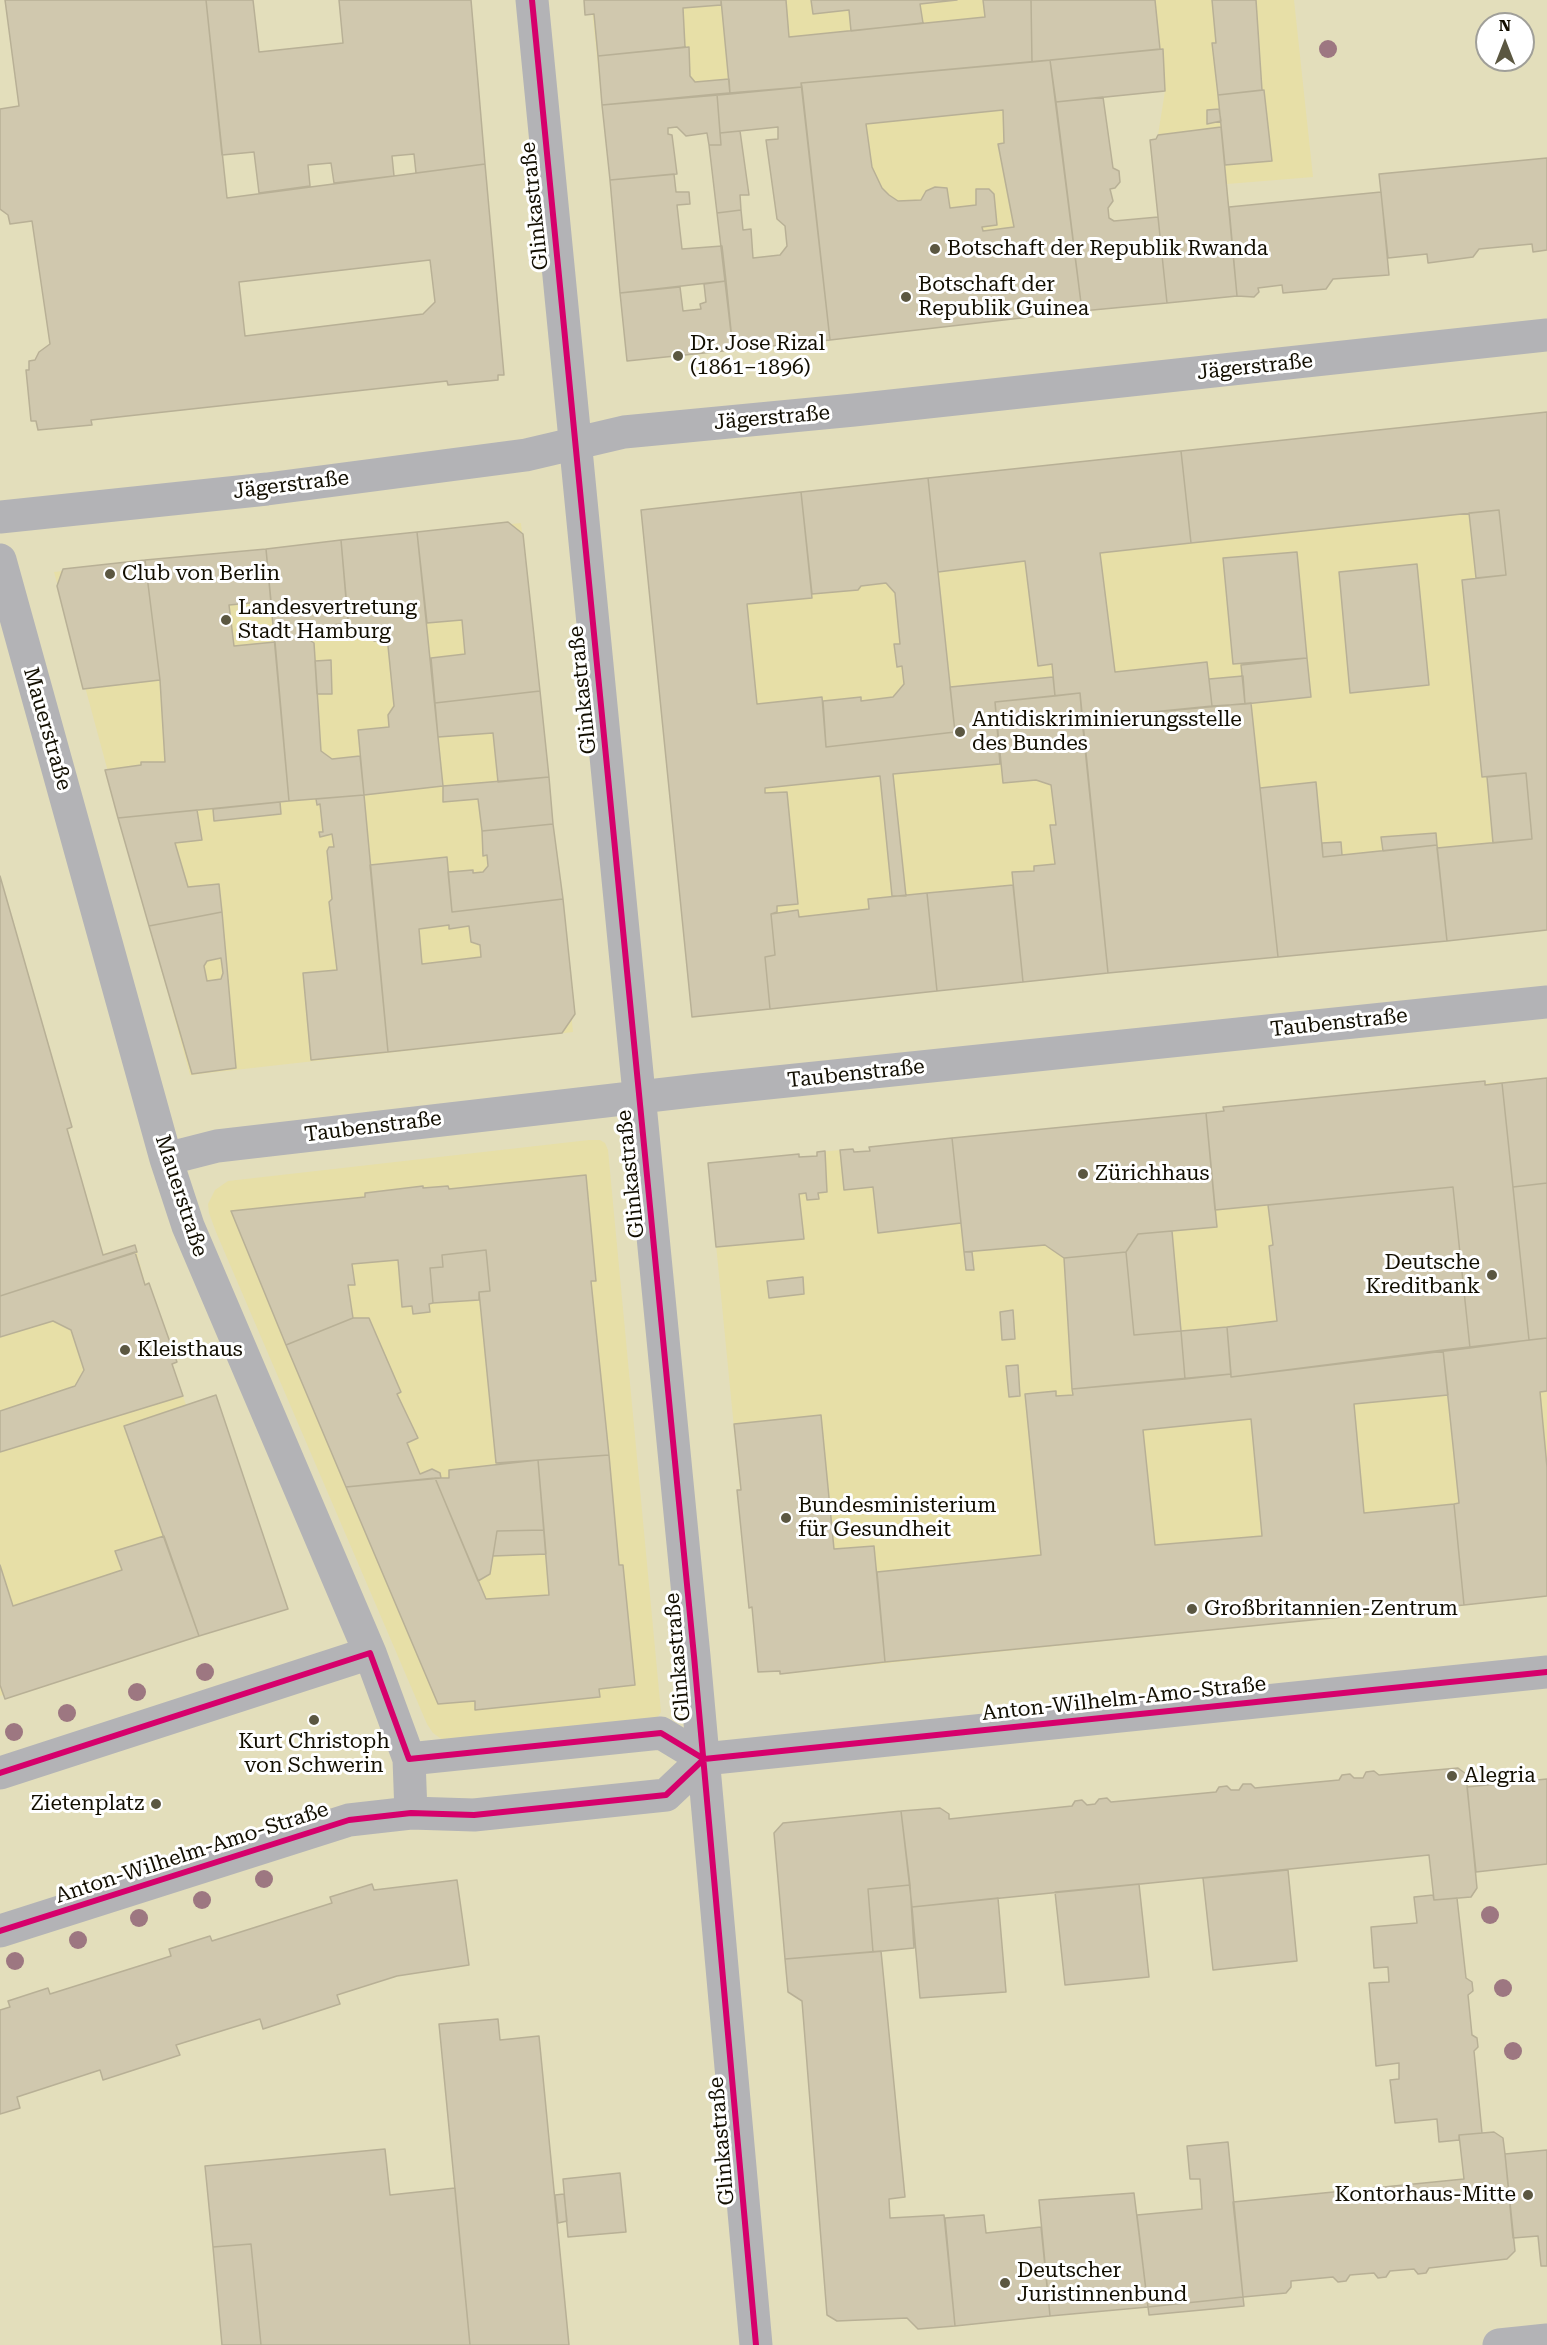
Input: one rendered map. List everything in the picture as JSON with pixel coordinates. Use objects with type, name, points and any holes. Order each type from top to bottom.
[{"type":"street","name":"Glinkastraße","points":[[532,0],[704,1759],[756,2345]]},
{"type":"street","name":"Jägerstraße","points":[[0,517],[279,487],[526,455],[624,432],[866,409],[1547,335]]},
{"type":"street","name":"Mauerstraße","points":[[0,560],[166,1159],[195,1246],[370,1653],[409,1759],[411,1813]]},
{"type":"street","name":"Taubenstraße","points":[[166,1159],[217,1146],[640,1097],[1547,1002]]},
{"type":"street","points":[[0,1773],[370,1653]]},
{"type":"street","name":"Anton-Wilhelm-Amo-Straße","points":[[0,1931],[349,1820],[411,1813],[474,1815],[666,1795],[704,1759],[1547,1672]]},
{"type":"street","points":[[409,1759],[661,1733],[704,1759]]},
{"type":"street","points":[[1499,2345],[1547,2340]]},
{"type":"shaded area","points":[[591,0],[1294,0],[1313,177],[1227,184],[1237,296],[1167,303],[1150,140],[1156,139],[1158,135],[1165,91],[1163,49],[1051,60],[1082,311],[830,340],[802,87],[602,105]]},
{"type":"shaded area","points":[[1547,412],[1547,930],[996,984],[692,1017],[641,510]]},
{"type":"shaded area","points":[[521,523],[573,1032],[190,1075],[54,572]]},
{"type":"shaded area","points":[[0,885],[72,1127],[67,1129],[103,1254],[135,1245],[145,1284],[149,1283],[177,1362],[172,1364],[186,1405],[124,1426],[199,1636],[5,1699],[3,1695],[0,1696]]},
{"type":"shaded area","points":[[1547,1078],[1547,1596],[780,1674],[779,1671],[758,1672],[737,1490],[740,1489],[708,1163],[799,1154],[799,1157],[816,1156],[817,1152],[853,1149],[854,1152],[869,1151],[869,1147],[1224,1111],[1223,1107]]},
{"type":"shaded area","points":[[600,1140],[605,1143],[608,1150],[661,1712],[657,1718],[444,1741],[433,1733],[427,1724],[216,1232],[208,1204],[215,1190],[228,1181]]},
{"type":"building","points":[[5,0],[206,0],[227,198],[485,164],[504,375],[498,375],[498,380],[448,385],[447,381],[91,420],[92,425],[38,430],[36,421],[31,421],[26,370],[29,370],[29,361],[35,360],[39,352],[50,344],[32,221],[10,224],[8,215],[0,209],[0,109],[19,106]],"holes":[[[430,260],[435,302],[423,314],[245,336],[239,282]]]},
{"type":"building","points":[[206,0],[253,0],[259,52],[343,43],[339,0],[471,0],[485,164],[416,173],[414,154],[392,156],[394,176],[334,183],[331,163],[308,165],[310,186],[259,193],[254,152],[222,155]]},
{"type":"building","points":[[584,0],[721,0],[721,5],[683,8],[685,47],[598,56],[594,14],[585,15]]},
{"type":"building","points":[[721,0],[786,0],[789,37],[985,17],[983,0],[1031,0],[1032,62],[801,83],[802,87],[730,94]]},
{"type":"building","points":[[811,0],[957,0],[920,4],[923,23],[851,31],[849,10],[813,14]]},
{"type":"building","points":[[1031,0],[1155,0],[1160,49],[1032,62]]},
{"type":"building","points":[[1212,0],[1256,0],[1262,90],[1218,95],[1212,43],[1216,43]]},
{"type":"building","points":[[689,47],[690,76],[695,82],[729,79],[730,94],[602,105],[598,56]]},
{"type":"building","points":[[1163,49],[1165,91],[1056,102],[1050,60]]},
{"type":"building","points":[[1050,60],[1082,311],[830,340],[801,83]],"holes":[[[1003,110],[1004,143],[998,144],[1014,227],[983,231],[982,227],[997,225],[994,194],[989,189],[976,189],[976,205],[950,208],[947,188],[935,187],[926,191],[921,200],[898,201],[889,195],[882,188],[872,167],[866,124]]]},
{"type":"building","points":[[802,87],[830,340],[733,350],[717,213],[741,210],[743,230],[751,229],[753,258],[780,255],[787,246],[785,226],[777,219],[766,140],[778,139],[778,127],[720,133],[717,94]]},
{"type":"building","points":[[1264,90],[1272,161],[1225,165],[1218,95]]},
{"type":"building","points":[[717,94],[721,145],[709,145],[707,133],[686,136],[677,127],[668,128],[668,134],[672,135],[677,174],[610,180],[602,105]]},
{"type":"building","points":[[1103,97],[1113,168],[1119,171],[1120,182],[1115,188],[1110,189],[1113,201],[1108,208],[1109,218],[1114,221],[1158,217],[1167,303],[1082,311],[1056,102]]},
{"type":"building","points":[[1219,109],[1221,121],[1207,124],[1207,110]]},
{"type":"building","points":[[1221,127],[1237,296],[1167,303],[1150,140],[1156,139],[1158,135]]},
{"type":"building","points":[[740,131],[749,195],[740,195],[741,210],[717,213],[709,145],[721,145],[720,133]]},
{"type":"building","points":[[1547,158],[1547,250],[1533,252],[1532,244],[1479,249],[1473,257],[1428,263],[1427,254],[1388,258],[1379,174]]},
{"type":"building","points":[[674,174],[676,192],[689,192],[690,204],[677,205],[682,249],[722,246],[726,281],[620,293],[610,180]]},
{"type":"building","points":[[1381,192],[1389,275],[1333,279],[1326,289],[1283,293],[1282,285],[1258,288],[1259,292],[1254,297],[1237,296],[1229,207]]},
{"type":"building","points":[[726,281],[733,350],[627,361],[620,293],[680,287],[683,311],[701,309],[700,304],[706,302],[704,284]]},
{"type":"building","points":[[1547,412],[1547,930],[1447,941],[1437,848],[1532,839],[1526,773],[1482,777],[1462,580],[1506,575],[1499,510],[1191,543],[1181,451]]},
{"type":"building","points":[[1181,451],[1191,543],[1100,553],[1115,672],[1207,662],[1212,706],[1082,719],[1080,693],[1055,696],[1052,664],[1038,666],[1025,561],[938,572],[928,478]]},
{"type":"building","points":[[928,478],[955,732],[826,747],[823,701],[861,697],[861,701],[893,697],[904,684],[902,666],[897,667],[894,644],[900,644],[895,593],[886,583],[861,586],[858,590],[812,594],[801,492]]},
{"type":"building","points":[[801,492],[812,598],[747,604],[757,704],[822,697],[826,747],[955,732],[950,687],[1053,677],[1055,696],[995,702],[1000,764],[893,774],[906,896],[892,896],[880,776],[765,788],[765,793],[787,792],[798,904],[777,906],[777,912],[771,914],[775,955],[765,957],[770,1009],[692,1017],[641,510]]},
{"type":"building","points":[[1499,510],[1506,575],[1476,578],[1469,513]]},
{"type":"building","points":[[508,522],[523,534],[540,691],[435,703],[431,658],[465,654],[462,620],[427,623],[417,532]]},
{"type":"building","points":[[417,532],[443,786],[364,795],[358,730],[389,727],[388,715],[394,706],[386,626],[349,630],[341,540]]},
{"type":"building","points":[[341,540],[348,623],[314,627],[308,639],[314,643],[321,751],[332,759],[360,756],[364,795],[289,801],[266,549]]},
{"type":"building","points":[[266,549],[271,601],[229,605],[234,646],[275,642],[289,801],[118,818],[105,770],[141,765],[141,762],[165,762],[160,680],[145,560]]},
{"type":"building","points":[[1297,552],[1307,658],[1233,664],[1223,558]]},
{"type":"building","points":[[145,560],[160,680],[83,689],[57,586],[63,569]]},
{"type":"building","points":[[1417,564],[1429,685],[1350,693],[1339,572]]},
{"type":"building","points":[[386,626],[387,640],[374,641],[374,628]]},
{"type":"building","points":[[1307,658],[1311,697],[1245,704],[1241,665]]},
{"type":"building","points":[[331,660],[332,694],[317,694],[315,661]]},
{"type":"building","points":[[1243,676],[1245,704],[1212,706],[1209,679]]},
{"type":"building","points":[[540,691],[549,777],[498,782],[493,733],[438,737],[435,703]]},
{"type":"building","points":[[1080,693],[1108,973],[1023,982],[1012,872],[1034,871],[1034,866],[1055,864],[1050,825],[1056,825],[1051,785],[1036,780],[1003,783],[995,702]]},
{"type":"building","points":[[1251,703],[1278,957],[1108,973],[1082,719]]},
{"type":"building","points":[[1526,773],[1532,839],[1493,843],[1487,777]]},
{"type":"building","points":[[549,777],[553,824],[482,831],[478,799],[443,802],[443,786]]},
{"type":"building","points":[[1316,782],[1323,857],[1437,845],[1447,941],[1278,957],[1260,788]]},
{"type":"building","points":[[364,795],[388,1052],[311,1060],[303,973],[337,970],[329,902],[332,899],[327,851],[329,847],[334,847],[332,834],[320,837],[319,832],[323,832],[320,804],[317,805],[316,799]]},
{"type":"building","points":[[280,802],[281,814],[214,821],[213,809]]},
{"type":"building","points":[[197,810],[202,840],[175,843],[188,887],[219,884],[222,912],[149,926],[118,818]]},
{"type":"building","points":[[553,824],[563,899],[452,912],[448,872],[473,870],[473,873],[483,872],[488,866],[487,855],[483,856],[482,831]]},
{"type":"building","points":[[1436,833],[1437,845],[1383,851],[1381,837]]},
{"type":"building","points":[[1341,842],[1342,855],[1323,857],[1322,843]]},
{"type":"building","points":[[447,857],[452,912],[563,899],[575,1014],[562,1033],[388,1052],[370,865]],"holes":[[[449,925],[449,929],[469,926],[471,942],[480,945],[481,957],[422,964],[419,929]]]},
{"type":"building","points":[[0,876],[72,1127],[67,1129],[103,1255],[135,1245],[137,1252],[0,1296]]},
{"type":"building","points":[[1013,885],[1023,982],[937,991],[927,893]]},
{"type":"building","points":[[927,893],[937,991],[770,1009],[765,957],[775,955],[771,914],[798,910],[799,917],[869,909],[868,899]]},
{"type":"building","points":[[222,912],[236,1068],[192,1074],[149,926]],"holes":[[[221,958],[223,973],[221,979],[207,981],[204,966],[207,961]]]},
{"type":"building","points":[[1547,1078],[1547,1183],[1513,1187],[1502,1083]]},
{"type":"building","name":"Deutsche Kreditbank","points":[[1485,1081],[1485,1085],[1502,1083],[1529,1340],[1470,1348],[1453,1187],[1215,1210],[1206,1113],[1224,1111],[1223,1107]]},
{"type":"building","name":"Zürichhaus","points":[[1206,1113],[1217,1227],[1138,1234],[1126,1252],[1064,1258],[1045,1245],[964,1252],[952,1138]]},
{"type":"building","points":[[952,1138],[961,1223],[878,1233],[873,1187],[844,1190],[840,1150],[870,1151],[869,1147]]},
{"type":"building","points":[[825,1151],[827,1192],[818,1193],[819,1199],[807,1200],[806,1193],[799,1194],[804,1239],[716,1247],[708,1163],[799,1154],[799,1157],[817,1156],[817,1152]]},
{"type":"building","points":[[586,1175],[596,1281],[591,1281],[609,1455],[496,1463],[479,1292],[490,1291],[486,1250],[442,1255],[443,1267],[430,1268],[433,1303],[429,1304],[430,1312],[413,1314],[412,1306],[402,1307],[398,1260],[352,1264],[355,1285],[348,1285],[353,1318],[286,1345],[231,1211],[365,1197],[365,1193],[423,1186],[423,1188],[448,1186],[449,1189]]},
{"type":"building","points":[[1547,1183],[1547,1338],[1529,1340],[1513,1187]]},
{"type":"building","points":[[1453,1187],[1470,1348],[1231,1377],[1227,1327],[1277,1321],[1269,1246],[1273,1245],[1268,1205]]},
{"type":"building","points":[[1172,1231],[1181,1331],[1134,1335],[1126,1252],[1138,1234]]},
{"type":"building","points":[[486,1250],[490,1291],[479,1292],[479,1300],[433,1303],[430,1268],[443,1267],[442,1255]]},
{"type":"building","name":"Kleisthaus","points":[[135,1252],[145,1285],[149,1283],[177,1362],[172,1364],[183,1396],[0,1452],[0,1411],[75,1386],[84,1370],[71,1330],[53,1321],[0,1337],[0,1296]]},
{"type":"building","points":[[964,1252],[972,1252],[974,1270],[966,1270]]},
{"type":"building","points":[[1126,1252],[1134,1335],[1181,1331],[1185,1379],[1072,1389],[1064,1258]]},
{"type":"building","points":[[803,1277],[804,1294],[769,1298],[767,1281]]},
{"type":"building","points":[[1013,1310],[1015,1339],[1002,1340],[1000,1312]]},
{"type":"building","points":[[353,1318],[369,1318],[401,1392],[397,1394],[418,1438],[407,1443],[420,1474],[432,1469],[440,1473],[441,1478],[346,1487],[286,1345]]},
{"type":"building","points":[[1227,1327],[1231,1374],[1185,1379],[1181,1331]]},
{"type":"building","points":[[1547,1338],[1547,1391],[1540,1392],[1547,1467],[1547,1596],[1464,1605],[1454,1504],[1459,1503],[1443,1350]]},
{"type":"building","points":[[1443,1350],[1448,1395],[1354,1404],[1364,1513],[1454,1504],[1464,1605],[885,1662],[877,1572],[1041,1555],[1025,1394],[1056,1391],[1056,1396],[1073,1395],[1072,1389],[1231,1374],[1231,1377]],"holes":[[[1251,1419],[1262,1536],[1155,1545],[1143,1430]]]},
{"type":"building","points":[[1018,1365],[1020,1396],[1009,1397],[1006,1366]]},
{"type":"building","points":[[216,1395],[288,1609],[199,1636],[124,1426]]},
{"type":"building","name":"Bundesministerium für Gesundheit","points":[[821,1415],[834,1549],[874,1546],[885,1662],[780,1674],[780,1671],[758,1672],[737,1490],[741,1490],[734,1424]]},
{"type":"building","points":[[609,1455],[619,1565],[623,1565],[635,1685],[599,1689],[600,1697],[475,1710],[475,1701],[438,1704],[346,1487],[435,1478],[486,1599],[549,1595],[538,1460]]},
{"type":"building","points":[[538,1460],[544,1530],[497,1531],[490,1574],[478,1581],[435,1478],[449,1478],[449,1470]]},
{"type":"building","points":[[544,1530],[546,1554],[493,1556],[497,1531]]},
{"type":"building","points":[[164,1536],[199,1636],[5,1699],[0,1685],[0,1565],[13,1606],[122,1570],[115,1551]]},
{"type":"building","points":[[1458,1768],[1466,1774],[1477,1888],[1471,1897],[1434,1900],[1429,1855],[912,1907],[901,1811],[940,1808],[949,1814],[949,1819],[1072,1806],[1075,1801],[1082,1800],[1087,1805],[1107,1798],[1111,1802],[1216,1792],[1219,1787],[1227,1786],[1231,1790],[1239,1790],[1243,1784],[1251,1784],[1255,1788],[1339,1780],[1342,1775],[1350,1774],[1354,1778],[1363,1778],[1366,1772],[1374,1771],[1379,1775]]},
{"type":"building","points":[[1547,1779],[1547,1864],[1476,1872],[1467,1787]]},
{"type":"building","points":[[901,1811],[910,1885],[868,1889],[873,1952],[785,1959],[774,1833],[783,1823]]},
{"type":"building","points":[[1288,1870],[1297,1961],[1213,1970],[1203,1878]]},
{"type":"building","points":[[457,1880],[469,1965],[397,1976],[337,1995],[340,2004],[263,2029],[260,2019],[176,2045],[180,2055],[103,2080],[100,2070],[17,2097],[20,2108],[0,2114],[0,2010],[10,2007],[8,2001],[48,1988],[50,1994],[171,1956],[169,1949],[210,1936],[212,1941],[332,1903],[330,1897],[372,1884],[374,1890]]},
{"type":"building","points":[[1139,1884],[1149,1977],[1065,1985],[1055,1892]]},
{"type":"building","points":[[910,1885],[914,1948],[873,1952],[868,1889]]},
{"type":"building","points":[[1433,1895],[1434,1900],[1457,1898],[1466,1978],[1472,1982],[1473,1991],[1468,1995],[1472,2035],[1477,2038],[1478,2047],[1474,2051],[1482,2133],[1459,2135],[1459,2140],[1439,2142],[1437,2119],[1395,2123],[1390,2080],[1399,2079],[1399,2063],[1376,2066],[1369,1983],[1389,1982],[1388,1967],[1374,1968],[1371,1927],[1417,1923],[1414,1897]]},
{"type":"building","points":[[998,1898],[1006,1992],[920,1998],[912,1907]]},
{"type":"building","points":[[881,1951],[905,2197],[889,2199],[890,2218],[944,2215],[955,2326],[918,2329],[907,2318],[837,2321],[827,2315],[802,2001],[788,1992],[785,1959]]},
{"type":"building","points":[[498,2019],[500,2040],[539,2036],[569,2345],[470,2345],[439,2024]]},
{"type":"building","points":[[1494,2132],[1503,2138],[1515,2251],[1507,2259],[1429,2268],[1426,2273],[1418,2274],[1414,2269],[1390,2271],[1386,2277],[1378,2278],[1374,2273],[1350,2275],[1346,2281],[1338,2282],[1333,2277],[1291,2281],[1291,2287],[1286,2293],[1243,2297],[1233,2202],[1464,2179],[1459,2135]]},
{"type":"building","points":[[1228,2142],[1243,2297],[1148,2307],[1137,2215],[1202,2209],[1200,2179],[1190,2179],[1187,2146]]},
{"type":"building","points":[[385,2149],[390,2195],[455,2188],[470,2345],[261,2345],[251,2244],[213,2247],[205,2166]]},
{"type":"building","name":"Kontorhaus-Mitte","points":[[1547,2150],[1547,2266],[1541,2266],[1538,2236],[1513,2238],[1505,2154]]},
{"type":"building","points":[[620,2173],[626,2232],[568,2237],[563,2179]]},
{"type":"building","points":[[1134,2193],[1148,2307],[1050,2316],[1039,2200]]},
{"type":"building","points":[[564,2194],[567,2221],[558,2223],[555,2195]]},
{"type":"building","points":[[984,2215],[986,2233],[1041,2227],[1050,2316],[955,2326],[945,2218]]},
{"type":"building","points":[[251,2244],[261,2345],[222,2345],[213,2247]]},
{"type":"building","points":[[1243,2297],[1244,2306],[1149,2315],[1148,2307]]},
{"type":"cycle path","points":[[532,0],[694,1656],[756,2345]]},
{"type":"cycle path","points":[[0,1773],[370,1653],[409,1759],[661,1733],[704,1759],[1547,1672]]},
{"type":"cycle path","points":[[0,1931],[349,1820],[411,1813],[474,1815],[666,1795],[704,1759]]},
{"type":"place","name":"Botschaft der Republik Rwanda","points":[[935,249]]},
{"type":"place","name":"Botschaft der Republik Guinea","points":[[906,297]]},
{"type":"place","name":"Dr. Jose Rizal (1861–1896)","points":[[678,356]]},
{"type":"place","name":"Club von Berlin","points":[[110,574]]},
{"type":"place","name":"Landesvertretung Stadt Hamburg","points":[[226,620]]},
{"type":"place","name":"Antidiskriminierungsstelle des Bundes","points":[[960,732]]},
{"type":"place","name":"Zürichhaus","points":[[1083,1174]]},
{"type":"place","name":"Deutsche Kreditbank","points":[[1492,1275]]},
{"type":"place","name":"Kleisthaus","points":[[125,1350]]},
{"type":"place","name":"Bundesministerium für Gesundheit","points":[[786,1518]]},
{"type":"place","name":"Großbritannien-Zentrum","points":[[1192,1609]]},
{"type":"place","name":"Kurt Christoph von Schwerin","points":[[314,1720]]},
{"type":"place","name":"Alegria","points":[[1452,1776]]},
{"type":"place","name":"Zietenplatz","points":[[156,1804]]},
{"type":"place","name":"Kontorhaus-Mitte","points":[[1528,2195]]},
{"type":"place","name":"Deutscher Juristinnenbund","points":[[1005,2283]]}]
